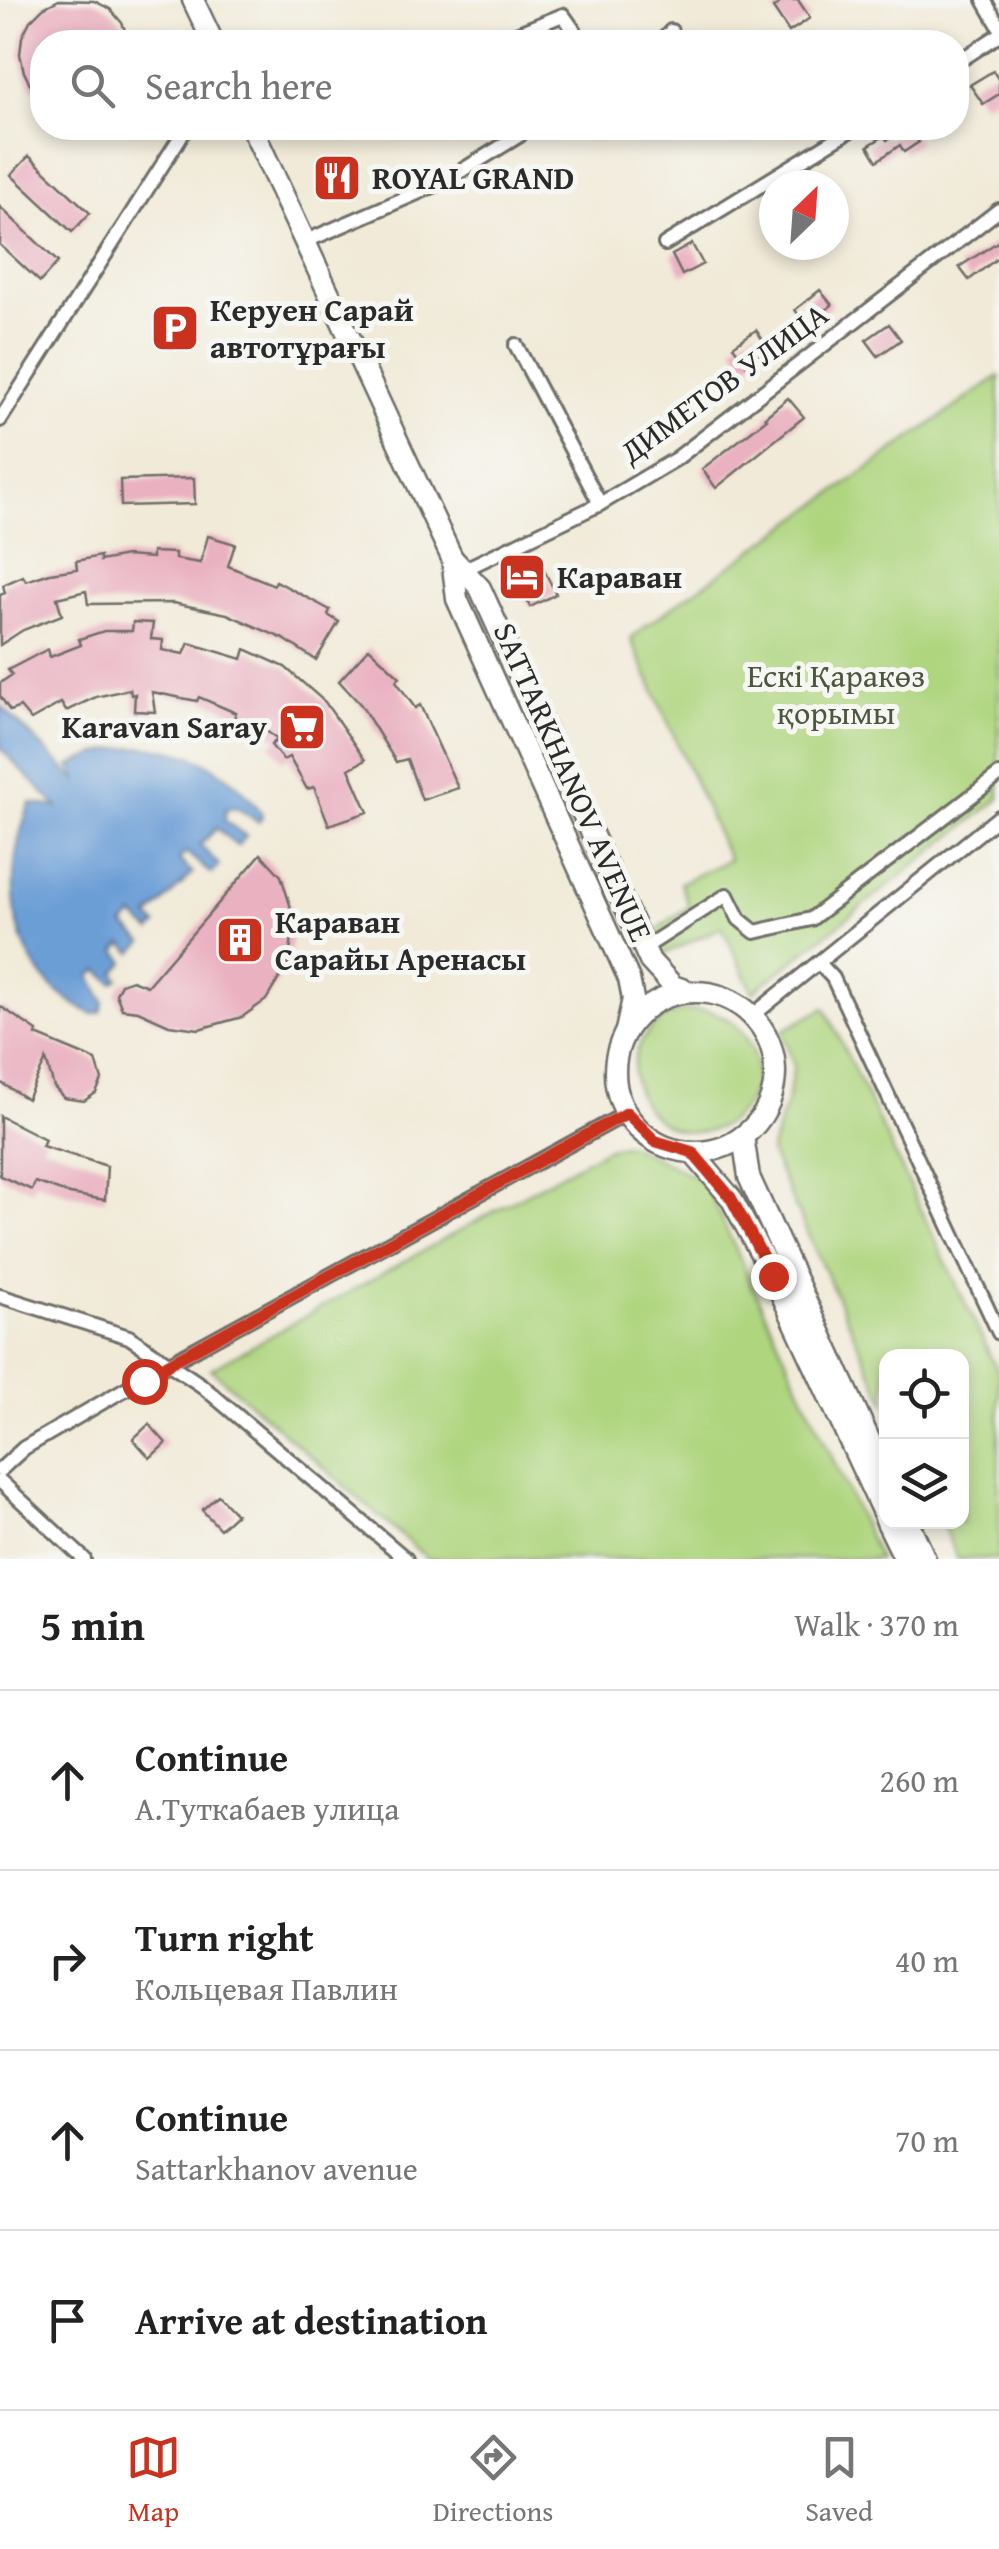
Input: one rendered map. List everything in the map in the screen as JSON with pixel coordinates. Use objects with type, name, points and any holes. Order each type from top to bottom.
[{"type":"main road","points":[[193,0],[207,30]]},
{"type":"main road","name":"SATTARKHANOV AVENUE","points":[[257,140],[458,564],[480,588],[644,948],[662,976],[690,992]]},
{"type":"main road","name":"SATTARKHANOV AVENUE","points":[[458,564],[457,599],[629,979],[633,999],[626,1031]]},
{"type":"main road","points":[[690,992],[717,995],[752,1016],[772,1051],[775,1078],[762,1117],[743,1136],[718,1148],[692,1152],[655,1141],[627,1113],[617,1090],[615,1066],[626,1031],[651,1005],[690,992]]},
{"type":"main road","points":[[743,1136],[749,1177],[879,1461]]},
{"type":"main road","points":[[692,1152],[731,1198],[773,1276],[879,1503]]},
{"type":"main road","points":[[891,1529],[905,1559]]},
{"type":"main road","points":[[911,1529],[925,1559]]},
{"type":"street","points":[[984,0],[999,26]]},
{"type":"street","points":[[525,30],[563,14],[574,30]]},
{"type":"street","points":[[969,55],[999,35]]},
{"type":"street","points":[[0,420],[178,140]]},
{"type":"street","points":[[304,242],[445,180],[512,140]]},
{"type":"street","points":[[665,244],[834,140]]},
{"type":"street","name":"ДИМЕТОВ УЛИЦА","points":[[458,564],[600,504],[676,459],[999,210]]},
{"type":"street","points":[[516,345],[600,504]]},
{"type":"street","points":[[644,948],[727,894],[738,920],[755,932],[811,918],[999,775]]},
{"type":"street","points":[[752,1016],[999,817]]},
{"type":"street","points":[[819,963],[833,978],[999,1333]]},
{"type":"street","points":[[0,1470],[24,1448],[168,1364],[627,1113]]},
{"type":"street","points":[[0,1296],[129,1337],[202,1384],[406,1559]]},
{"type":"street","points":[[0,1482],[84,1559]]},
{"type":"green space","name":"Ескі Қаракөз қорымы","points":[[999,376],[999,799],[753,992],[722,927],[660,956],[649,936],[689,906],[680,883],[729,860],[631,639]]},
{"type":"green space","points":[[825,1008],[999,1374],[999,1559],[958,1559],[944,1529],[969,1529],[969,1349],[879,1349],[879,1389],[770,1152],[794,1066],[782,1031]]},
{"type":"green space","points":[[695,1010],[718,1014],[738,1028],[752,1048],[756,1071],[752,1094],[738,1114],[718,1128],[695,1132],[672,1128],[652,1114],[638,1094],[634,1071],[638,1048],[652,1028],[672,1014]]},
{"type":"green space","points":[[628,1144],[704,1181],[879,1559],[428,1559],[211,1369],[608,1148]]},
{"type":"water","points":[[0,705],[78,782],[70,766],[96,755],[149,747],[174,751],[222,773],[261,812],[258,822],[236,807],[226,809],[225,821],[246,836],[237,846],[217,828],[200,845],[219,865],[211,874],[186,852],[179,860],[193,873],[149,917],[157,925],[151,931],[133,916],[124,925],[143,942],[133,953],[123,944],[116,951],[125,962],[115,973],[119,979],[113,983],[98,970],[91,976],[104,1002],[101,1012],[93,1014],[64,997],[43,976],[27,951],[18,924],[15,865],[30,803],[57,807],[0,748]]},
{"type":"building","points":[[59,0],[94,1],[110,9],[125,30],[30,30],[30,84],[20,54],[22,37],[43,8]]},
{"type":"building","points":[[784,0],[798,0],[810,18],[788,30],[773,8]]},
{"type":"building","points":[[993,71],[999,80],[999,94],[983,104],[970,85]]},
{"type":"building","points":[[878,140],[919,142],[904,152],[900,145],[877,161],[868,146]]},
{"type":"building","points":[[29,156],[90,213],[72,232],[11,175]]},
{"type":"building","points":[[0,207],[58,262],[40,282],[0,245]]},
{"type":"building","points":[[999,241],[999,257],[969,280],[959,267]]},
{"type":"building","points":[[692,244],[703,264],[682,275],[672,255]]},
{"type":"building","points":[[820,290],[832,305],[807,325],[795,310]]},
{"type":"building","points":[[889,324],[901,340],[878,356],[866,340]]},
{"type":"building","points":[[756,330],[769,349],[746,365],[733,346]]},
{"type":"building","points":[[788,398],[804,417],[716,488],[702,469]]},
{"type":"building","points":[[194,478],[195,504],[121,506],[120,480]]},
{"type":"building","name":"Karavan Saray","points":[[208,536],[235,544],[228,566],[274,585],[276,581],[330,610],[328,615],[339,622],[316,660],[284,639],[227,614],[173,603],[88,604],[86,591],[57,598],[62,615],[23,630],[0,645],[3,585],[23,576],[26,581],[77,569],[76,561],[100,556],[100,561],[126,556],[152,558],[152,552],[175,553],[175,559],[200,563]]},
{"type":"building","points":[[540,562],[556,594],[530,607],[513,573]]},
{"type":"building","name":"Karavan Saray","points":[[133,622],[153,623],[151,639],[163,640],[162,650],[184,654],[189,643],[242,659],[245,649],[285,667],[325,702],[365,760],[349,769],[368,812],[329,825],[314,787],[307,789],[289,757],[283,760],[271,745],[278,739],[254,723],[251,729],[233,720],[236,713],[199,697],[197,701],[152,692],[155,712],[134,711],[135,694],[131,695],[130,689],[96,697],[66,711],[61,703],[31,720],[20,707],[10,711],[0,696],[0,683],[12,675],[8,670],[48,649],[50,657],[81,645],[79,639],[104,631],[132,631]]},
{"type":"building","name":"Karavan Saray","points":[[369,648],[400,677],[396,681],[415,708],[420,705],[458,788],[422,800],[407,759],[396,762],[361,705],[339,681]]},
{"type":"building","name":"Караван Сарайы Аренасы","points":[[261,854],[281,876],[294,918],[289,962],[266,1000],[242,1017],[199,1029],[169,1025],[138,1011],[122,1009],[116,994],[121,984],[132,980],[147,986]]},
{"type":"building","points":[[0,1006],[37,1031],[36,1035],[96,1060],[102,1080],[96,1093],[84,1101],[64,1098],[54,1087],[46,1060],[27,1099],[0,1082]]},
{"type":"building","points":[[0,1116],[45,1139],[42,1146],[107,1166],[105,1200],[35,1182],[32,1190],[0,1176]]},
{"type":"building","points":[[149,1424],[166,1443],[150,1458],[133,1439]]},
{"type":"building","points":[[218,1495],[236,1514],[220,1529],[202,1510]]},
{"type":"place","name":"ROYAL GRAND","points":[[337,178]]},
{"type":"place","name":"Керуен Сарай автотұрағы","points":[[175,328]]},
{"type":"place","name":"Караван","points":[[522,577]]},
{"type":"place","name":"Karavan Saray","points":[[302,727]]},
{"type":"place","name":"Караван Сарайы Аренасы","points":[[240,940]]},
{"type":"route","points":[[144,1381],[168,1364],[627,1113],[655,1141],[692,1152],[731,1198],[773,1276]]}]
